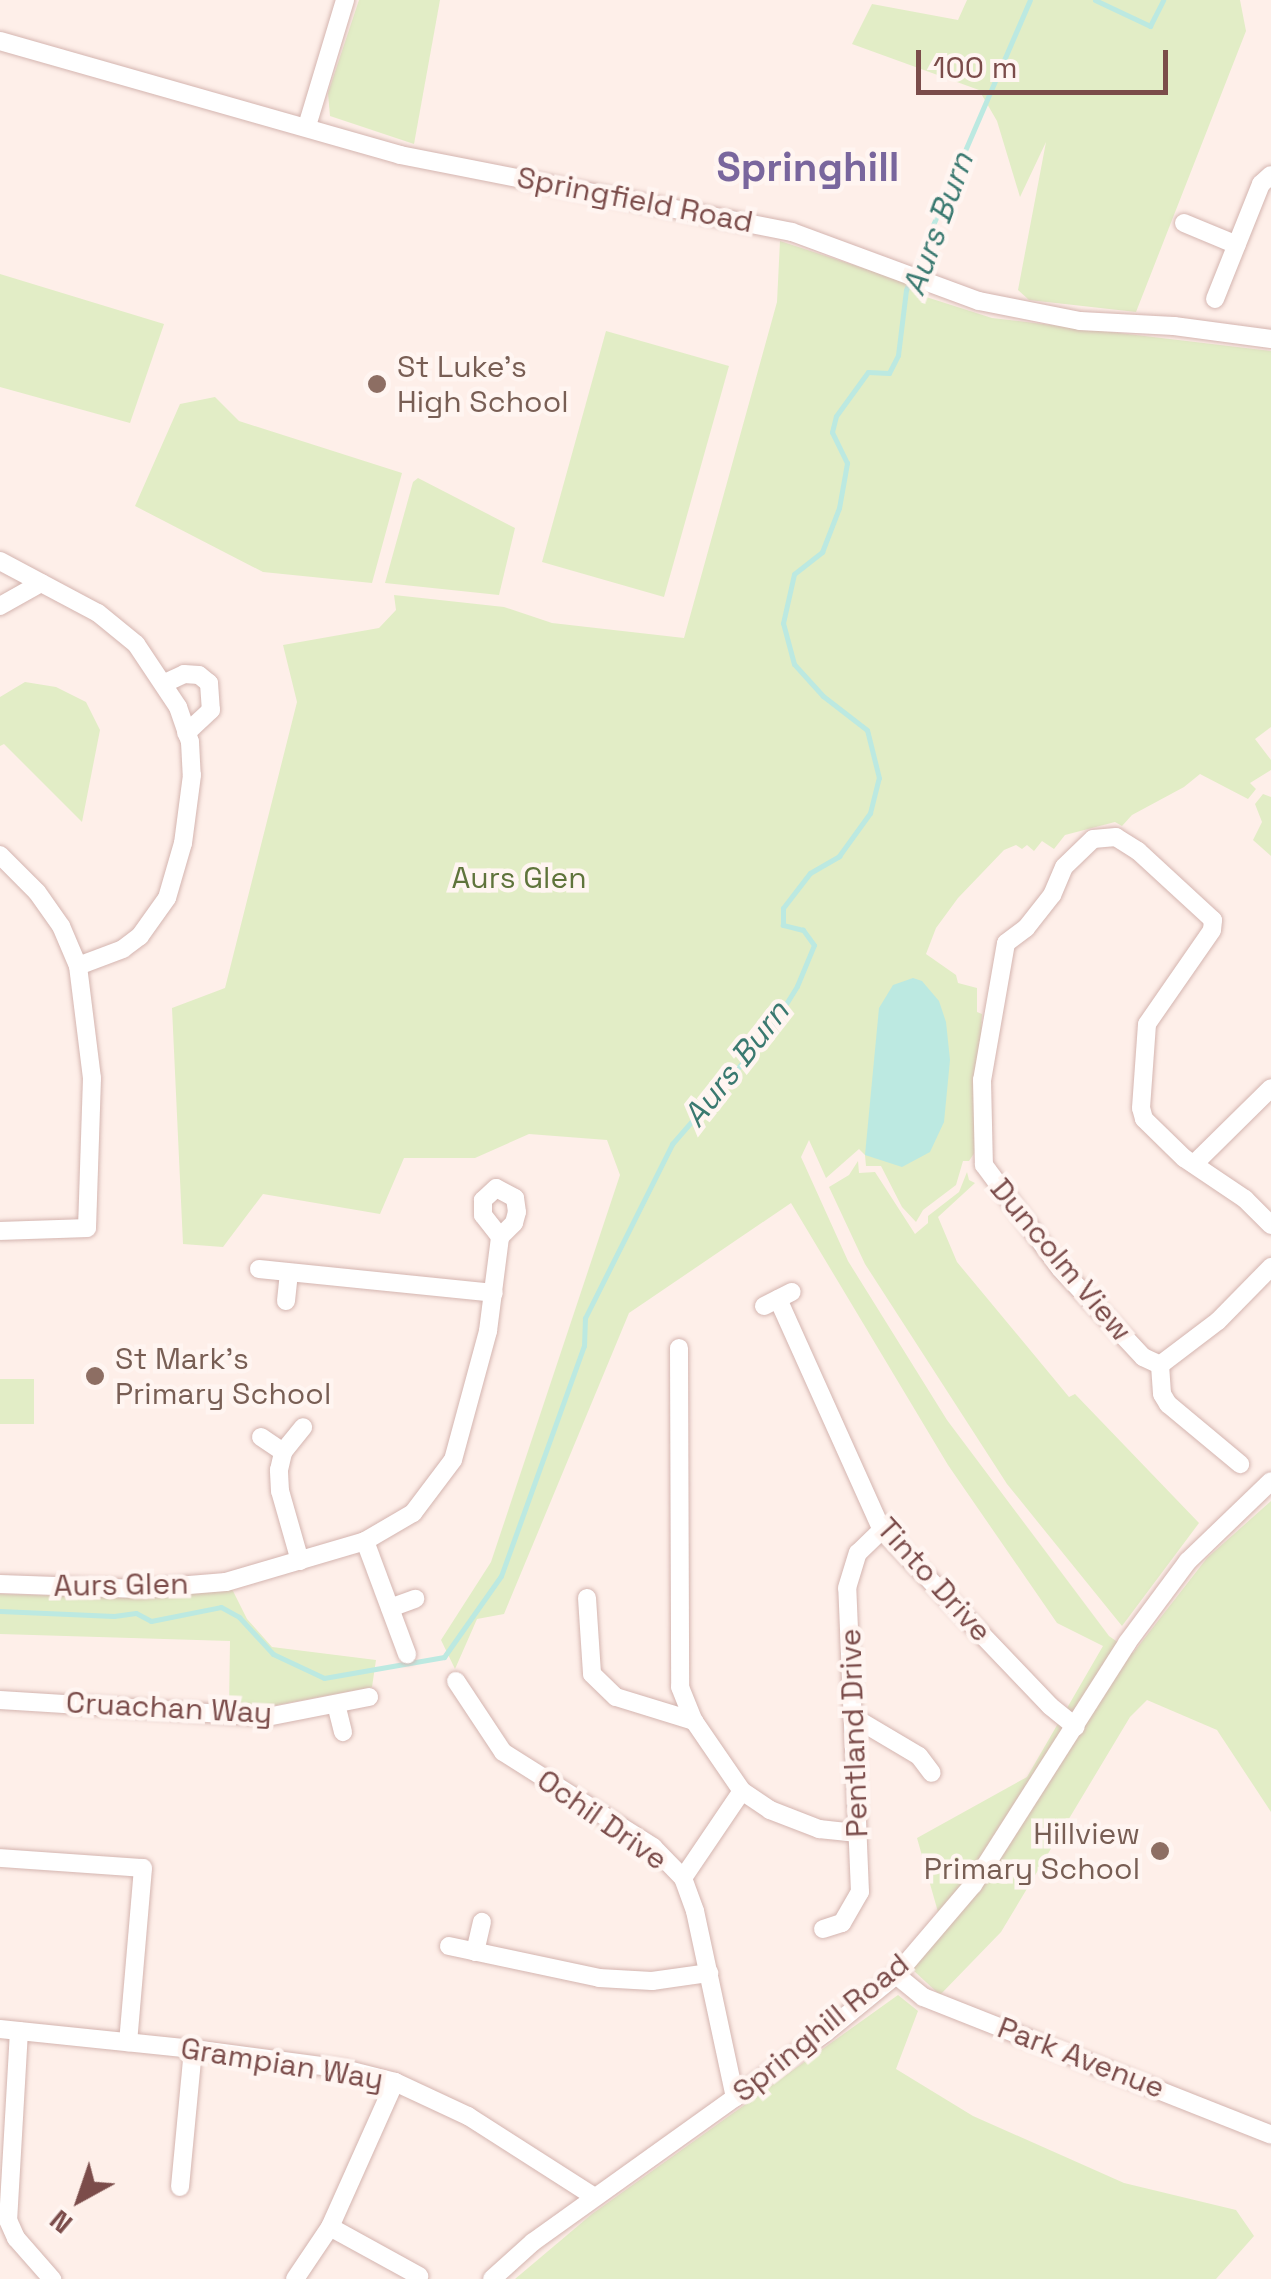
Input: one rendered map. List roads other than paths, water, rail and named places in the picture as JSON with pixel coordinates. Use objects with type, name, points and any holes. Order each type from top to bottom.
[{"type":"street","points":[[307,126],[345,0]]},
{"type":"street","name":"Springfield Road","points":[[0,42],[400,154],[792,232],[979,301],[1080,320],[1174,326],[1271,339]]},
{"type":"street","points":[[1216,299],[1261,184],[1271,174]]},
{"type":"street","points":[[1184,222],[1237,246]]},
{"type":"street","points":[[0,561],[98,614],[136,644],[164,683],[186,733],[190,792],[184,843],[167,898],[140,936],[123,949],[78,966]]},
{"type":"street","points":[[0,606],[41,583]]},
{"type":"street","points":[[164,683],[184,674],[200,675],[209,683],[210,710],[186,733]]},
{"type":"street","name":"Duncolm View","points":[[1160,1365],[1144,1357],[1122,1336],[1060,1268],[984,1166],[982,1080],[1006,943],[1026,928],[1052,895],[1064,868],[1093,839],[1116,837],[1138,851],[1212,920],[1212,930],[1147,1024],[1141,1108],[1144,1119],[1194,1164],[1245,1199],[1271,1225]]},
{"type":"street","points":[[0,855],[37,892],[61,926],[78,966],[92,1078],[87,1228],[0,1231]]},
{"type":"street","points":[[1194,1164],[1271,1088]]},
{"type":"street","name":"Aurs Glen","points":[[0,1584],[140,1589],[226,1582],[365,1540],[413,1512],[453,1460],[488,1331],[500,1237]]},
{"type":"street","name":"Duncolm View","points":[[1160,1365],[1218,1321],[1271,1267]]},
{"type":"street","points":[[259,1269],[494,1293]]},
{"type":"street","points":[[286,1301],[290,1274]]},
{"type":"street","name":"Tinto Drive","points":[[778,1299],[882,1530],[1050,1706],[1076,1727]]},
{"type":"street","points":[[678,1348],[674,1381],[680,1687],[694,1721],[742,1791],[770,1810],[819,1829],[858,1833]]},
{"type":"street","name":"Duncolm View","points":[[1160,1365],[1162,1394],[1168,1404],[1240,1464]]},
{"type":"street","points":[[300,1562],[280,1491],[283,1452],[303,1427]]},
{"type":"street","points":[[261,1436],[283,1452]]},
{"type":"street","name":"Springhill Road","points":[[492,2279],[593,2196],[735,2098],[896,1975],[973,1885],[1139,1628],[1180,1572],[1271,1482]]},
{"type":"street","name":"Pentland Drive","points":[[823,1929],[842,1923],[854,1909],[860,1892],[847,1588],[858,1553],[882,1530]]},
{"type":"street","points":[[365,1540],[407,1654]]},
{"type":"street","points":[[587,1598],[592,1674],[616,1697],[694,1721]]},
{"type":"street","points":[[390,1608],[414,1599]]},
{"type":"street","name":"Ochil Drive","points":[[456,1681],[503,1752],[652,1846],[683,1878],[709,1973],[735,2098]]},
{"type":"street","name":"Cruachan Way","points":[[0,1700],[252,1717],[369,1697]]},
{"type":"street","points":[[336,1704],[343,1732]]},
{"type":"street","points":[[855,1718],[919,1756],[932,1773]]},
{"type":"street","points":[[683,1878],[742,1791]]},
{"type":"street","points":[[0,1858],[144,1868],[128,2042]]},
{"type":"street","points":[[475,1952],[482,1922]]},
{"type":"street","points":[[449,1946],[599,1978],[652,1982],[709,1973]]},
{"type":"street","name":"Park Avenue","points":[[896,1975],[922,1996],[1271,2135]]},
{"type":"street","points":[[10,2030],[8,2220],[16,2238],[52,2279]]},
{"type":"street","name":"Grampian Way","points":[[10,2030],[344,2069],[396,2082],[468,2116],[593,2196]]},
{"type":"street","points":[[180,2187],[193,2049]]},
{"type":"street","points":[[295,2279],[330,2227],[396,2082]]},
{"type":"street","points":[[330,2227],[419,2276]]},
{"type":"water","points":[[913,978],[922,981],[939,1001],[946,1022],[950,1060],[944,1122],[930,1152],[902,1167],[865,1155],[879,1008],[893,985]]},
{"type":"waterway","name":"Aurs Burn","points":[[0,1611],[114,1616],[136,1613],[151,1621],[221,1607],[239,1617],[273,1654],[324,1678],[444,1657],[501,1576],[584,1346],[585,1318],[672,1144],[768,1033],[797,986],[814,945],[803,930],[783,925],[783,908],[810,873],[839,856],[870,813],[879,778],[867,730],[823,696],[794,664],[783,623],[794,574],[822,552],[839,508],[847,463],[832,432],[836,416],[868,372],[889,373],[898,355],[906,290],[1030,0]]},
{"type":"waterway","name":"Aurs Burn","points":[[1095,0],[1150,26],[1163,0]]},
{"type":"place","name":"St Luke's High School","points":[[377,384]]},
{"type":"place","name":"St Mark's Primary School","points":[[95,1376]]},
{"type":"place","name":"Hillview Primary School","points":[[1160,1851]]},
{"type":"district","name":"Springhill","points":[[808,168]]}]
